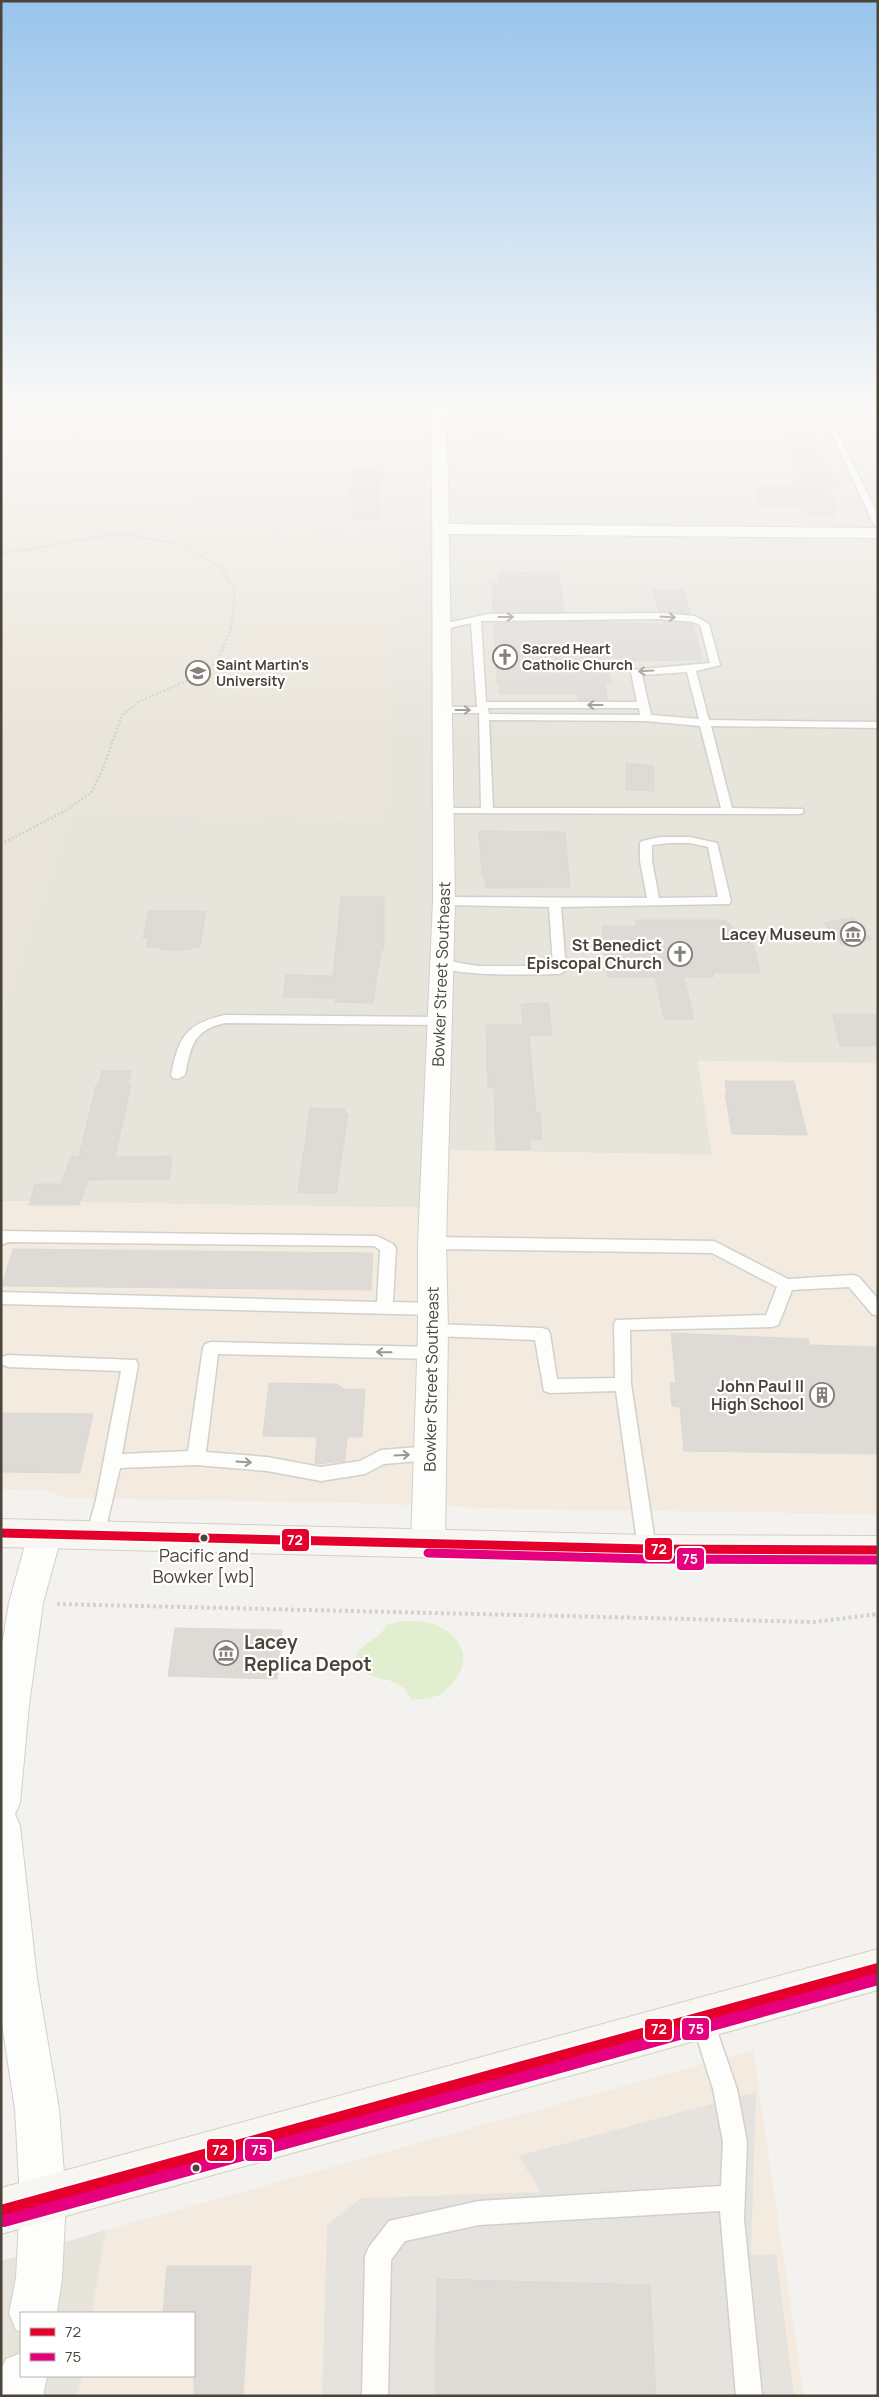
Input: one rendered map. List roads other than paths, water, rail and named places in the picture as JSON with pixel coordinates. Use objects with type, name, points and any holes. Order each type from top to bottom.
[{"type":"main road","points":[[1,1533],[647,1548],[878,1550]]},
{"type":"main road","points":[[1,2211],[878,1969]]},
{"type":"street","name":"Bowker Street Southeast","points":[[428,1543],[433,1331],[432,1243],[444,901],[440,627],[441,517]]},
{"type":"street","points":[[441,529],[878,533]]},
{"type":"street","points":[[1,1803],[8,1680],[45,1534]]},
{"type":"street","points":[[1,1826],[4,1893],[36,2109],[43,2199],[39,2278],[33,2312]]},
{"type":"street","points":[[19,2396],[22,2377]]},
{"type":"lane","points":[[440,627],[488,618],[661,616],[695,619],[704,624],[715,666],[636,672],[646,718]]},
{"type":"lane","points":[[476,620],[483,711],[487,811]]},
{"type":"lane","points":[[691,669],[727,810]]},
{"type":"lane","points":[[483,711],[643,705]]},
{"type":"lane","points":[[442,710],[646,718],[704,723],[878,726]]},
{"type":"lane","points":[[443,811],[799,811]]},
{"type":"lane","points":[[444,901],[556,903],[654,902],[725,901],[713,845],[702,841],[655,840],[646,843],[646,861],[654,902]]},
{"type":"lane","points":[[443,964],[477,970],[560,970],[556,903]]},
{"type":"lane","points":[[178,1075],[185,1044],[193,1031],[208,1021],[225,1019],[441,1021]]},
{"type":"lane","points":[[1,1240],[2,1236],[376,1241],[388,1248],[385,1308]]},
{"type":"lane","points":[[432,1243],[714,1247],[786,1285],[853,1281],[878,1310]]},
{"type":"lane","points":[[647,1548],[622,1384],[622,1324],[772,1321],[786,1285]]},
{"type":"lane","points":[[1,1298],[385,1308],[433,1331]]},
{"type":"lane","points":[[196,1458],[210,1348],[433,1331],[542,1334],[550,1386],[622,1384]]},
{"type":"lane","points":[[8,1361],[130,1365],[105,1500],[95,1536]]},
{"type":"lane","points":[[112,1461],[196,1458],[267,1464],[321,1474],[344,1472],[365,1466],[381,1457],[431,1453]]},
{"type":"lane","points":[[701,2018],[725,2089],[736,2142],[732,2218],[748,2396]]},
{"type":"lane","points":[[375,2396],[378,2256],[398,2230],[479,2214],[733,2198]]},
{"type":"place","name":"Sacred Heart Catholic Church","points":[[505,657]]},
{"type":"place","name":"Saint Martin's University","points":[[198,673]]},
{"type":"place","name":"Lacey Museum","points":[[853,934]]},
{"type":"place","name":"St Benedict Episcopal Church","points":[[680,954]]},
{"type":"place","name":"John Paul II High School","points":[[822,1395]]},
{"type":"place","name":"Pacific and Bowker [wb]","points":[[204,1538]]},
{"type":"place","name":"Lacey Replica Depot","points":[[226,1653]]}]
